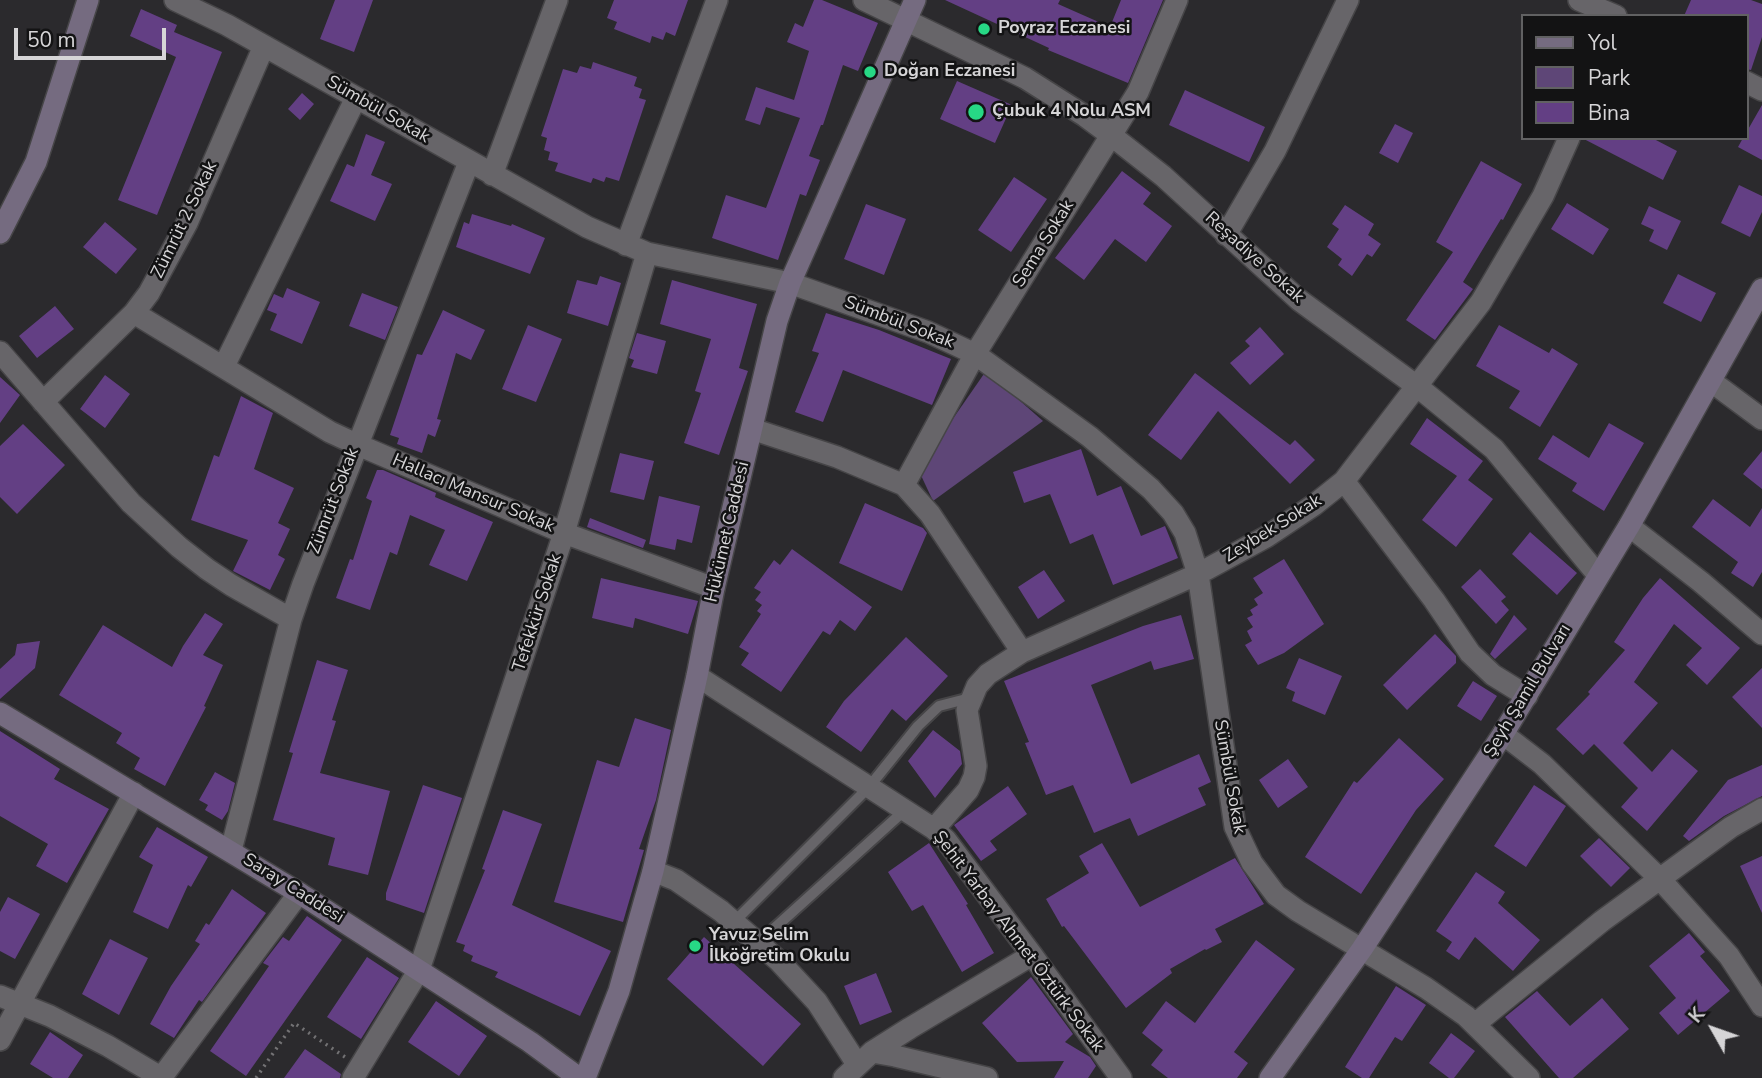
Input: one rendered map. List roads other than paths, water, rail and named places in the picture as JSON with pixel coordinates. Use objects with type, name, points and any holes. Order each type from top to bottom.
[{"type":"main road","points":[[0,233],[36,162],[88,0]]},
{"type":"main road","name":"Hükümet Caddesi","points":[[585,1078],[620,991],[653,871],[697,677],[714,588],[769,353],[790,284],[915,0]]},
{"type":"main road","name":"Şeyh Şamil Bulvarı","points":[[1270,1078],[1362,949],[1527,696],[1629,526],[1762,289]]},
{"type":"main road","name":"Saray Caddesi","points":[[0,713],[231,850],[530,1042],[579,1078]]},
{"type":"street","name":"Sümbül Sokak","points":[[175,0],[264,46],[587,227],[647,253],[790,284],[928,332],[975,354],[1090,437],[1151,489],[1173,513],[1185,533],[1198,574],[1233,815],[1242,847],[1263,880],[1276,895],[1298,911],[1426,988],[1475,1024],[1529,1078]]},
{"type":"street","points":[[492,175],[557,0]]},
{"type":"street","points":[[626,245],[717,0]]},
{"type":"street","name":"Reşadiye Sokak","points":[[864,0],[1025,78],[1112,136],[1163,176],[1299,300],[1418,387],[1494,449],[1598,575]]},
{"type":"street","name":"Sema Sokak","points":[[904,485],[975,354],[1138,92],[1177,0]]},
{"type":"street","points":[[1226,235],[1275,151],[1348,0]]},
{"type":"street","points":[[1579,0],[1612,14]]},
{"type":"street","name":"Zümrüt 2 Sokak","points":[[43,402],[134,313],[155,282],[187,223],[264,46]]},
{"type":"street","points":[[224,366],[356,98]]},
{"type":"street","name":"Zeybek Sokak","points":[[970,698],[988,674],[1022,652],[1198,574],[1276,531],[1344,481],[1481,302],[1543,196],[1568,140]]},
{"type":"street","name":"Zümrüt Sokak","points":[[231,850],[291,618],[356,444],[469,162]]},
{"type":"street","name":"Tefekkür Sokak","points":[[356,1073],[419,970],[565,533],[647,253]]},
{"type":"street","name":"Hallacı Mansur Sokak","points":[[134,313],[330,432],[565,533],[714,588]]},
{"type":"street","points":[[0,352],[131,503],[179,547],[231,585],[291,618]]},
{"type":"street","points":[[1712,382],[1762,419]]},
{"type":"street","points":[[752,429],[846,460],[904,485],[930,514],[1022,652]]},
{"type":"street","points":[[1344,481],[1434,600],[1470,653],[1493,675],[1527,696]]},
{"type":"street","points":[[1629,526],[1762,634]]},
{"type":"street","name":"Şehit Yarbay Ahmet Öztürk Sokak","points":[[697,677],[905,810],[946,840],[1121,1078]]},
{"type":"street","points":[[934,829],[968,790],[974,777],[976,766],[967,710],[970,698]]},
{"type":"street","points":[[1503,734],[1562,783],[1660,879],[1729,956],[1762,1006]]},
{"type":"street","points":[[0,1040],[10,999],[134,793]]},
{"type":"street","points":[[1475,1024],[1562,952],[1731,827],[1762,809]]},
{"type":"street","points":[[653,871],[676,880],[734,922],[779,961],[817,1002],[858,1065]]},
{"type":"street","points":[[10,999],[108,1046],[161,1078],[299,893]]},
{"type":"street","points":[[858,1065],[1032,955]]},
{"type":"street","points":[[858,1065],[895,1056],[987,1078]]},
{"type":"lane","points":[[734,922],[869,787],[918,726],[939,706],[970,698]]},
{"type":"lane","points":[[758,943],[905,810]]},
{"type":"place","name":"Poyraz Eczanesi","points":[[984,29]]},
{"type":"place","name":"Doğan Eczanesi","points":[[870,72]]},
{"type":"place","name":"Çubuk 4 Nolu ASM","points":[[976,112]]},
{"type":"place","name":"Yavuz Selim İlköğretim Okulu","points":[[695,946]]}]
